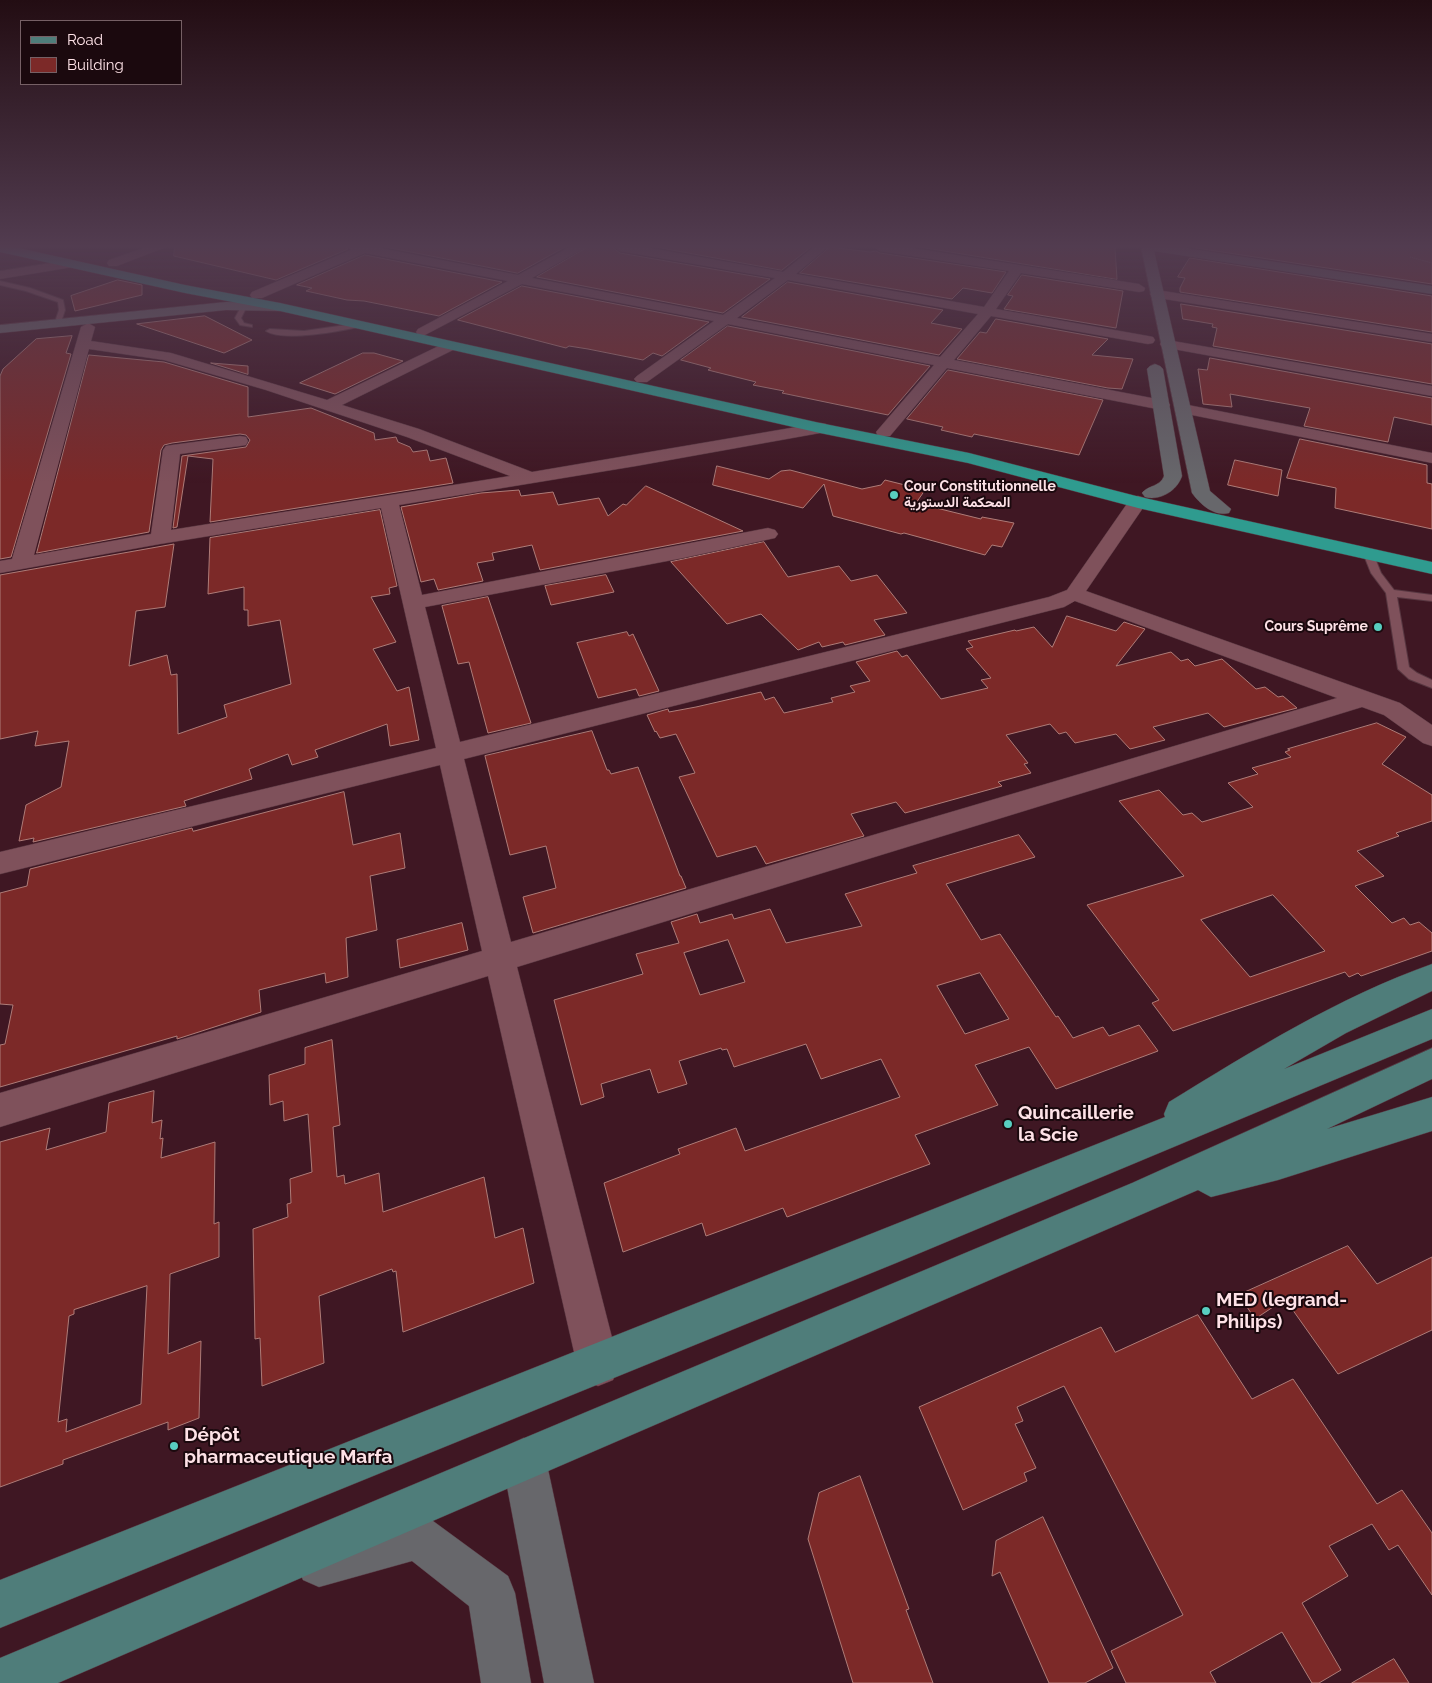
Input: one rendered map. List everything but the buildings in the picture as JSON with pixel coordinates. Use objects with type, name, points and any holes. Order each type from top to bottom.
[{"type":"highway","points":[[362,326],[820,428],[969,458],[1145,498],[1222,509],[1432,554]]},
{"type":"highway","points":[[394,326],[884,432],[1368,554],[1432,568]]},
{"type":"main road","points":[[1118,1154],[1218,1091],[1311,1037],[1391,995],[1432,977]]},
{"type":"main road","points":[[0,1604],[598,1365],[1432,1024]]},
{"type":"main road","points":[[0,1683],[1145,1196],[1432,1062]]},
{"type":"main road","points":[[1145,1196],[1278,1162],[1432,1114]]},
{"type":"street","points":[[0,329],[31,326]]},
{"type":"street","points":[[21,564],[88,326]]},
{"type":"street","points":[[423,332],[435,326]]},
{"type":"street","points":[[642,379],[718,326]]},
{"type":"street","points":[[754,326],[1162,405]]},
{"type":"street","points":[[884,432],[975,326]]},
{"type":"street","points":[[1064,326],[1148,340]]},
{"type":"street","points":[[0,863],[1035,609],[1074,594],[1145,498],[1171,483],[1173,476],[1162,405],[1145,326]]},
{"type":"street","points":[[1163,326],[1201,493],[1222,509]]},
{"type":"street","points":[[1354,326],[1432,338]]},
{"type":"street","points":[[83,344],[166,356],[272,387],[413,433],[531,478]]},
{"type":"street","points":[[1167,344],[1432,391]]},
{"type":"street","points":[[326,406],[450,346]]},
{"type":"street","points":[[1183,409],[1432,458]]},
{"type":"street","points":[[0,567],[160,538],[389,502],[820,428]]},
{"type":"street","points":[[160,538],[172,450],[240,441]]},
{"type":"street","points":[[389,502],[598,1365]]},
{"type":"street","points":[[414,603],[665,556],[768,534]]},
{"type":"street","points":[[1074,594],[1392,709],[1432,737]]},
{"type":"street","points":[[0,1110],[1364,698]]},
{"type":"street","points":[[524,1460],[569,1683]]},
{"type":"street","points":[[216,1592],[417,1538],[491,1593],[506,1683]]},
{"type":"lane","points":[[270,331],[288,334],[312,334],[357,326]]},
{"type":"lane","points":[[1368,554],[1376,573],[1392,593],[1404,669],[1413,676],[1432,684]]},
{"type":"lane","points":[[1392,593],[1432,598]]},
{"type":"place","name":"Cour Constitutionnelle المحكمة الدستورية","points":[[894,495]]},
{"type":"place","name":"Cours Suprême","points":[[1378,627]]},
{"type":"place","name":"Quincaillerie la Scie","points":[[1008,1124]]},
{"type":"place","name":"MED (legrand- Philips)","points":[[1206,1311]]},
{"type":"place","name":"Dépôt pharmaceutique Marfa","points":[[174,1446]]}]
